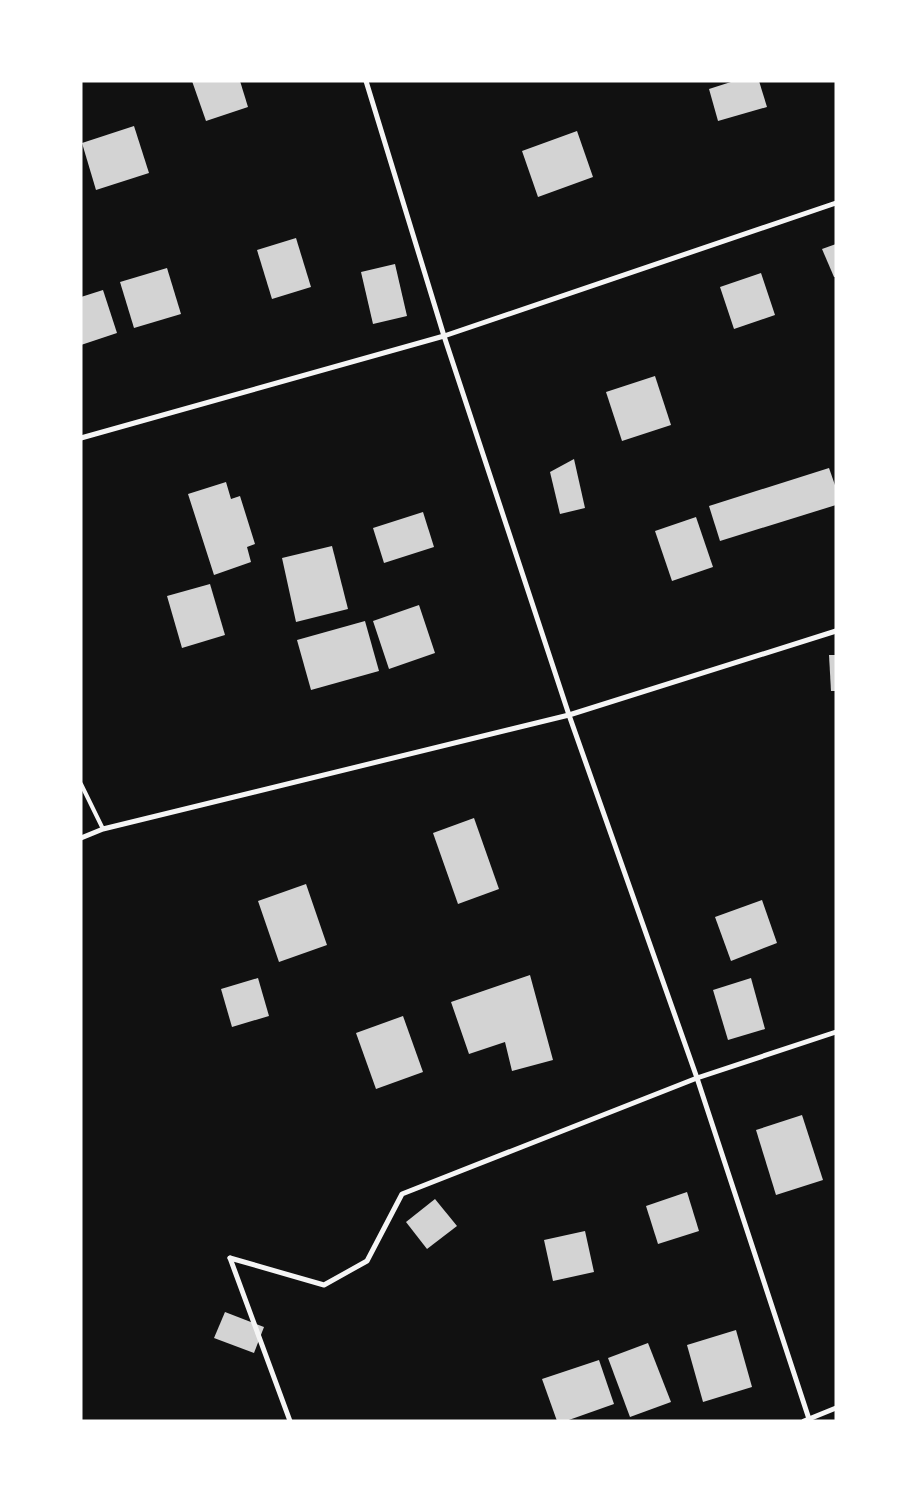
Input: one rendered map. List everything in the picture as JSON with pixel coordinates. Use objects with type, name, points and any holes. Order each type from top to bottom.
[{"type":"street","points":[[366,81],[444,336],[569,715],[697,1078],[806,1420],[836,1408]]},
{"type":"street","points":[[81,438],[444,336],[836,203]]},
{"type":"street","points":[[81,838],[104,829],[569,715],[836,631]]},
{"type":"street","points":[[290,1421],[230,1258],[324,1286],[367,1261],[402,1194],[697,1078],[836,1032]]},
{"type":"lane","points":[[81,784],[104,829]]},
{"type":"building","points":[[192,81],[240,81],[248,107],[206,121]]},
{"type":"building","points":[[734,81],[759,81],[767,107],[718,121],[709,89]]},
{"type":"building","points":[[134,126],[149,173],[96,190],[82,143]]},
{"type":"building","points":[[577,131],[593,177],[538,197],[522,151]]},
{"type":"building","points":[[296,238],[311,287],[272,299],[257,250]]},
{"type":"building","points":[[836,244],[836,277],[834,277],[822,249]]},
{"type":"building","points":[[395,264],[407,316],[373,324],[361,272]]},
{"type":"building","points":[[167,268],[181,314],[134,328],[120,282]]},
{"type":"building","points":[[761,273],[775,315],[734,329],[720,287]]},
{"type":"building","points":[[103,290],[117,333],[81,345],[81,297]]},
{"type":"building","points":[[655,376],[671,425],[622,441],[606,392]]},
{"type":"building","points":[[574,459],[585,508],[560,514],[550,472]]},
{"type":"building","points":[[829,468],[836,488],[836,505],[720,541],[709,506]]},
{"type":"building","points":[[226,482],[231,499],[240,496],[255,544],[247,547],[251,562],[214,575],[188,494]]},
{"type":"building","points":[[423,512],[434,547],[384,563],[373,528]]},
{"type":"building","points":[[696,517],[713,567],[672,581],[655,531]]},
{"type":"building","points":[[332,546],[348,609],[296,622],[282,558]]},
{"type":"building","points":[[210,584],[225,635],[182,648],[167,596]]},
{"type":"building","points":[[419,605],[435,653],[389,669],[373,621]]},
{"type":"building","points":[[365,621],[379,671],[311,690],[297,640]]},
{"type":"building","points":[[829,655],[836,655],[836,691],[831,691]]},
{"type":"building","points":[[474,818],[499,889],[458,904],[433,833]]},
{"type":"building","points":[[306,884],[327,945],[279,962],[258,901]]},
{"type":"building","points":[[762,900],[777,943],[731,961],[715,917]]},
{"type":"building","points":[[530,975],[553,1060],[512,1071],[505,1042],[469,1054],[451,1002]]},
{"type":"building","points":[[258,978],[269,1016],[232,1027],[221,989]]},
{"type":"building","points":[[751,978],[765,1029],[728,1040],[713,990]]},
{"type":"building","points":[[403,1016],[423,1072],[376,1089],[356,1033]]},
{"type":"building","points":[[802,1115],[823,1180],[776,1195],[756,1130]]},
{"type":"building","points":[[687,1192],[699,1231],[658,1244],[646,1206]]},
{"type":"building","points":[[435,1199],[457,1226],[427,1249],[406,1222]]},
{"type":"building","points":[[585,1231],[594,1272],[553,1281],[544,1240]]},
{"type":"building","points":[[225,1312],[264,1327],[254,1353],[214,1338]]},
{"type":"building","points":[[736,1330],[752,1387],[703,1402],[687,1345]]},
{"type":"building","points":[[648,1343],[671,1402],[630,1417],[608,1358]]},
{"type":"building","points":[[599,1360],[614,1404],[566,1421],[557,1421],[542,1379]]}]
